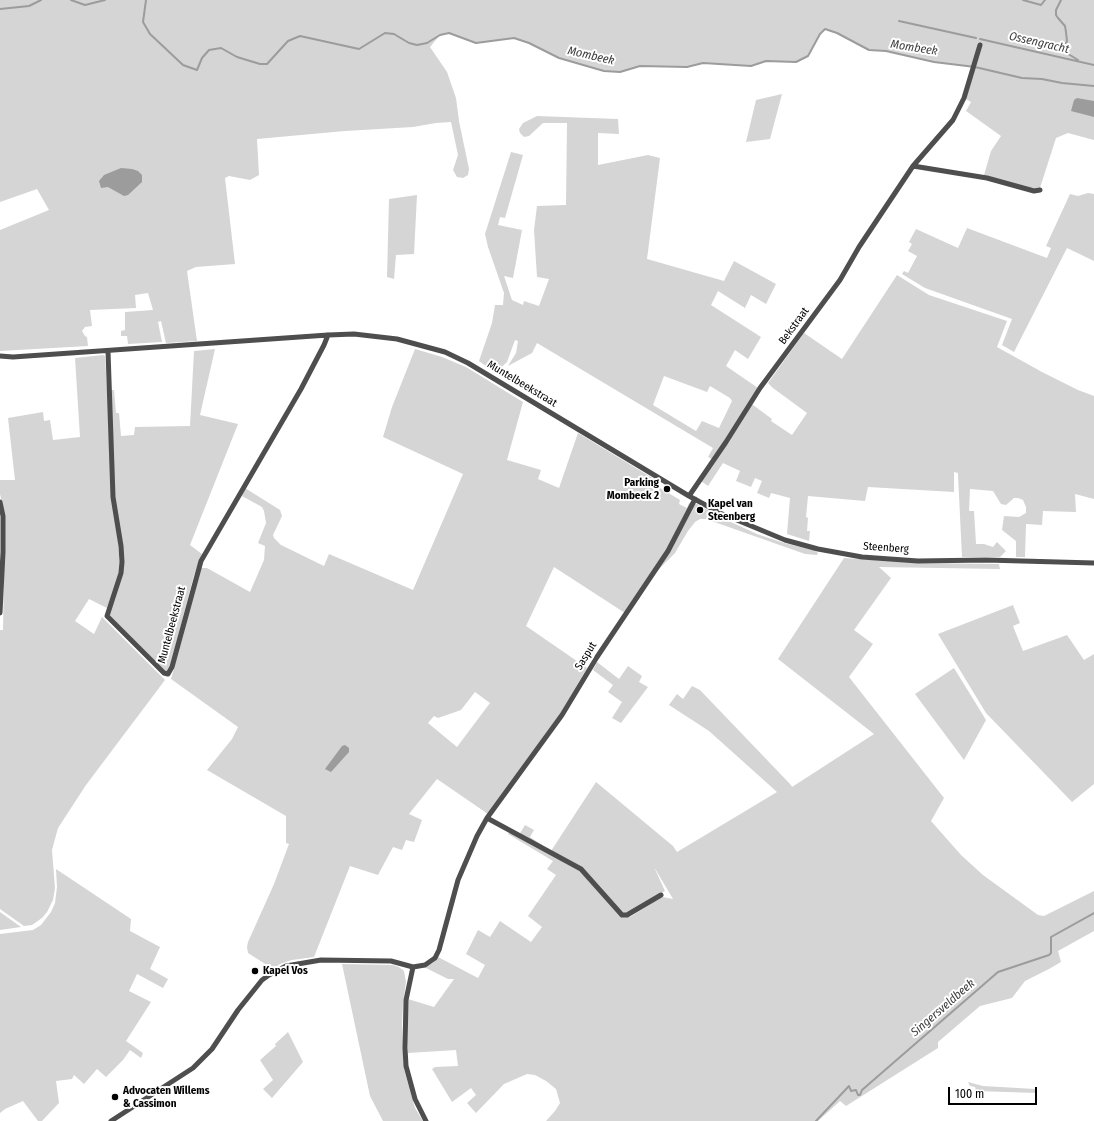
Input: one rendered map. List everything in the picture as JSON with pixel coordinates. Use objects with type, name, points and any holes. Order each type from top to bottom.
[{"type":"street","name":"Bekstraat","points":[[689,496],[726,442],[760,388],[840,280],[859,247],[913,166],[953,120],[964,98],[980,45]]},
{"type":"street","points":[[913,166],[987,178],[1034,190],[1040,190]]},
{"type":"street","name":"Muntelbeekstraat","points":[[0,356],[13,357],[108,351],[328,335],[354,334],[397,338],[445,352],[468,363],[689,496]]},
{"type":"street","name":"Muntelbeekstraat","points":[[108,351],[113,497],[121,546],[122,562],[121,573],[107,616],[164,673],[168,674],[172,667],[201,562],[301,389],[328,335]]},
{"type":"street","name":"Steenberg","points":[[689,496],[720,513],[785,540],[818,549],[862,557],[918,561],[986,560],[1094,563]]},
{"type":"street","name":"Sasput","points":[[413,967],[425,965],[435,958],[439,950],[458,880],[477,836],[487,818],[562,715],[597,657],[668,551],[695,499]]},
{"type":"street","points":[[0,502],[3,516],[4,552],[0,613]]},
{"type":"street","points":[[487,818],[581,869],[622,915],[627,915],[661,895]]},
{"type":"street","points":[[111,1121],[193,1068],[204,1059],[251,993],[266,978],[286,966],[321,960],[391,961],[413,967],[406,1000],[406,1066],[415,1099],[426,1121]]},
{"type":"shaded area","points":[[0,0],[1094,0],[1094,140],[1068,133],[1056,138],[1039,191],[984,175],[991,151],[1001,136],[966,111],[971,102],[966,99],[975,67],[934,62],[886,51],[869,50],[837,33],[825,29],[820,34],[808,56],[796,62],[766,61],[751,66],[703,63],[687,67],[640,66],[620,72],[604,71],[559,58],[529,43],[514,38],[476,43],[449,33],[440,35],[430,47],[447,72],[456,98],[469,169],[468,175],[463,178],[457,177],[453,170],[458,155],[451,122],[413,127],[345,131],[257,139],[259,175],[250,180],[229,176],[225,178],[235,264],[196,267],[187,271],[197,341],[166,343],[161,321],[158,322],[162,342],[128,344],[127,336],[121,336],[121,331],[125,330],[125,312],[153,310],[148,293],[135,295],[136,308],[90,310],[92,326],[85,327],[82,331],[87,337],[88,346],[0,351],[0,230],[49,210],[37,189],[0,202]]},
{"type":"shaded area","points":[[782,94],[770,139],[746,142],[756,100]]},
{"type":"shaded area","points":[[1077,98],[1094,101],[1094,117],[1071,111],[1074,100]]},
{"type":"shaded area","points":[[537,116],[618,119],[619,134],[598,133],[598,165],[648,155],[660,158],[647,259],[724,281],[734,261],[776,284],[766,304],[751,295],[745,308],[718,291],[711,305],[761,337],[748,359],[735,350],[726,366],[758,388],[749,402],[772,419],[771,421],[792,435],[807,413],[768,383],[804,333],[842,359],[897,275],[929,295],[1007,321],[997,347],[1042,372],[1078,390],[1094,396],[1094,499],[1075,494],[1076,512],[1043,511],[1042,525],[1026,524],[1025,557],[1016,557],[1016,541],[1002,530],[1004,516],[1019,517],[1026,513],[1026,507],[1023,500],[1014,498],[1006,505],[1001,504],[993,491],[970,489],[969,511],[974,511],[976,544],[984,544],[993,547],[997,542],[1006,551],[1000,557],[962,557],[958,473],[954,472],[954,492],[868,487],[865,501],[808,496],[806,517],[808,518],[807,531],[810,531],[809,541],[787,534],[790,498],[771,493],[769,498],[757,493],[762,481],[755,478],[751,487],[736,481],[740,471],[723,463],[708,486],[701,481],[712,459],[708,457],[713,448],[537,343],[532,353],[508,366],[516,353],[518,341],[515,340],[507,362],[495,373],[479,361],[492,323],[495,305],[503,305],[504,293],[485,234],[511,152],[523,155],[505,218],[500,217],[498,225],[522,230],[513,278],[504,276],[512,300],[523,305],[524,301],[539,306],[549,279],[537,277],[534,230],[537,206],[566,205],[567,123],[543,123],[529,136],[524,137],[520,133],[519,129],[523,123]],"holes":[[[664,376],[707,392],[710,386],[730,398],[732,401],[719,428],[702,421],[696,431],[653,405]]]},
{"type":"shaded area","points":[[121,168],[138,171],[142,175],[142,182],[128,195],[124,196],[108,187],[101,188],[99,181],[104,175]]},
{"type":"shaded area","points":[[1088,193],[1094,194],[1094,261],[1067,248],[1014,352],[1002,345],[1012,319],[925,288],[902,274],[904,271],[908,273],[917,256],[908,251],[912,244],[909,242],[916,229],[958,248],[967,228],[1047,258],[1051,248],[1046,246],[1070,194],[1078,196]]},
{"type":"shaded area","points":[[417,195],[414,254],[396,255],[394,279],[387,277],[389,199]]},
{"type":"shaded area","points":[[215,349],[200,415],[238,424],[190,545],[202,554],[194,575],[170,667],[166,673],[109,617],[109,613],[123,573],[118,542],[120,565],[118,578],[107,608],[89,599],[75,621],[94,634],[102,617],[165,680],[86,785],[58,828],[52,850],[55,888],[53,900],[42,918],[32,925],[24,926],[0,909],[0,630],[3,630],[5,516],[0,494],[0,480],[15,480],[8,418],[43,412],[44,421],[50,420],[53,440],[80,437],[75,358],[103,355],[105,356],[107,390],[114,390],[116,413],[119,413],[121,436],[134,435],[135,427],[190,426],[194,351]]},
{"type":"shaded area","points":[[415,349],[442,357],[466,367],[523,402],[507,460],[541,470],[538,479],[559,488],[578,433],[659,482],[657,486],[680,500],[679,504],[687,508],[689,503],[697,504],[720,517],[757,534],[784,543],[814,550],[818,553],[817,555],[805,554],[706,519],[700,519],[695,522],[675,553],[656,572],[639,598],[637,596],[625,613],[554,567],[526,626],[587,668],[560,714],[488,814],[437,779],[409,814],[422,820],[414,842],[406,840],[402,850],[393,847],[378,875],[350,866],[314,957],[292,960],[280,964],[273,969],[248,953],[247,947],[274,884],[289,844],[286,843],[286,816],[207,770],[232,739],[238,727],[171,679],[195,585],[201,568],[207,568],[250,592],[264,560],[265,546],[258,543],[266,523],[264,511],[262,507],[242,496],[245,488],[280,510],[282,516],[273,535],[281,545],[324,566],[329,554],[413,590],[463,474],[383,437],[392,407]],"holes":[[[475,692],[490,703],[457,747],[428,723],[434,716],[438,718],[461,710]]]},
{"type":"shaded area","points":[[844,558],[920,563],[999,564],[1000,569],[879,567],[891,578],[854,630],[873,644],[849,677],[944,798],[931,821],[961,855],[983,875],[1038,915],[1044,916],[1094,891],[1094,931],[1058,951],[1061,962],[1025,981],[1012,998],[980,1006],[938,1042],[938,1048],[846,1106],[840,1101],[818,1121],[546,1121],[560,1103],[556,1089],[535,1075],[527,1074],[504,1084],[476,1113],[467,1103],[476,1095],[471,1088],[452,1102],[432,1069],[435,1067],[458,1066],[456,1050],[408,1053],[408,999],[434,1007],[454,979],[448,979],[424,967],[433,963],[438,957],[478,978],[485,965],[466,954],[478,930],[490,937],[500,921],[531,942],[542,927],[528,916],[556,875],[547,869],[553,861],[508,834],[511,830],[519,835],[525,825],[534,830],[530,837],[551,851],[596,782],[673,846],[677,852],[777,792],[709,731],[669,705],[677,694],[683,699],[692,686],[700,690],[792,787],[874,734],[778,659]],"holes":[[[654,867],[673,899],[663,897],[630,917],[628,913],[665,891]]]},
{"type":"shaded area","points":[[1013,605],[1020,623],[1013,626],[1023,651],[1067,635],[1084,660],[1094,654],[1094,784],[1072,802],[986,713],[938,634]]},
{"type":"shaded area","points":[[597,662],[619,679],[628,666],[642,676],[639,682],[648,687],[621,723],[612,718],[622,702],[608,692],[613,685],[593,670]]},
{"type":"shaded area","points":[[954,668],[986,720],[964,760],[915,694]]},
{"type":"shaded area","points":[[345,745],[349,748],[349,752],[331,772],[325,769],[342,746]]},
{"type":"shaded area","points":[[56,869],[131,919],[130,931],[160,947],[150,969],[168,979],[163,988],[137,974],[129,991],[151,1002],[126,1041],[143,1053],[141,1058],[130,1050],[123,1060],[106,1077],[97,1069],[84,1084],[74,1075],[72,1079],[56,1081],[59,1103],[42,1121],[38,1121],[23,1101],[5,1109],[0,1113],[0,934],[33,930],[41,925],[51,912],[55,903],[57,887]]},
{"type":"shaded area","points":[[0,912],[21,927],[0,930]]},
{"type":"shaded area","points":[[342,964],[393,965],[404,971],[406,982],[402,1025],[404,1069],[415,1108],[423,1121],[383,1121],[370,1096]]},
{"type":"shaded area","points":[[288,1032],[303,1062],[272,1098],[263,1089],[273,1080],[260,1060],[276,1046],[275,1044]]},
{"type":"shaded area","points":[[968,1082],[983,1086],[1035,1089],[1037,1093],[976,1091],[975,1087],[970,1086]]},
{"type":"waterway","name":"Mombeek","points":[[0,9],[29,6],[41,0]]},
{"type":"waterway","name":"Mombeek","points":[[71,0],[85,5],[105,0]]},
{"type":"waterway","name":"Mombeek","points":[[146,0],[143,22],[150,34],[183,65],[197,70],[202,58],[209,50],[221,48],[237,57],[260,64],[267,64],[288,41],[300,36],[359,49],[385,33],[394,34],[409,43],[417,45],[427,43],[440,35],[449,33],[476,43],[514,38],[529,43],[559,58],[604,71],[620,72],[640,66],[687,67],[703,63],[751,66],[766,61],[796,62],[808,56],[820,34],[825,29],[837,33],[869,50],[886,51],[934,62],[975,67],[1022,78],[1042,79],[1062,83],[1094,86]]},
{"type":"waterway","points":[[1023,0],[1041,5],[1045,0]]},
{"type":"waterway","points":[[1061,0],[1056,10],[1056,15],[1065,26],[1067,41],[1064,48],[1065,52],[1078,60]]},
{"type":"waterway","name":"Ossengracht","points":[[899,21],[976,38]]},
{"type":"waterway","name":"Ossengracht","points":[[980,39],[1094,65]]},
{"type":"waterway","name":"Singersveldbeek","points":[[816,1121],[849,1086],[851,1091],[856,1090],[858,1095],[860,1095],[862,1090],[998,972],[1049,955],[1051,953],[1051,937],[1094,913]]},
{"type":"place","name":"Parking Mombeek 2","points":[[667,489]]},
{"type":"place","name":"Kapel van Steenberg","points":[[700,510]]},
{"type":"place","name":"Kapel Vos","points":[[255,971]]},
{"type":"place","name":"Advocaten Willems & Cassimon","points":[[115,1097]]}]
